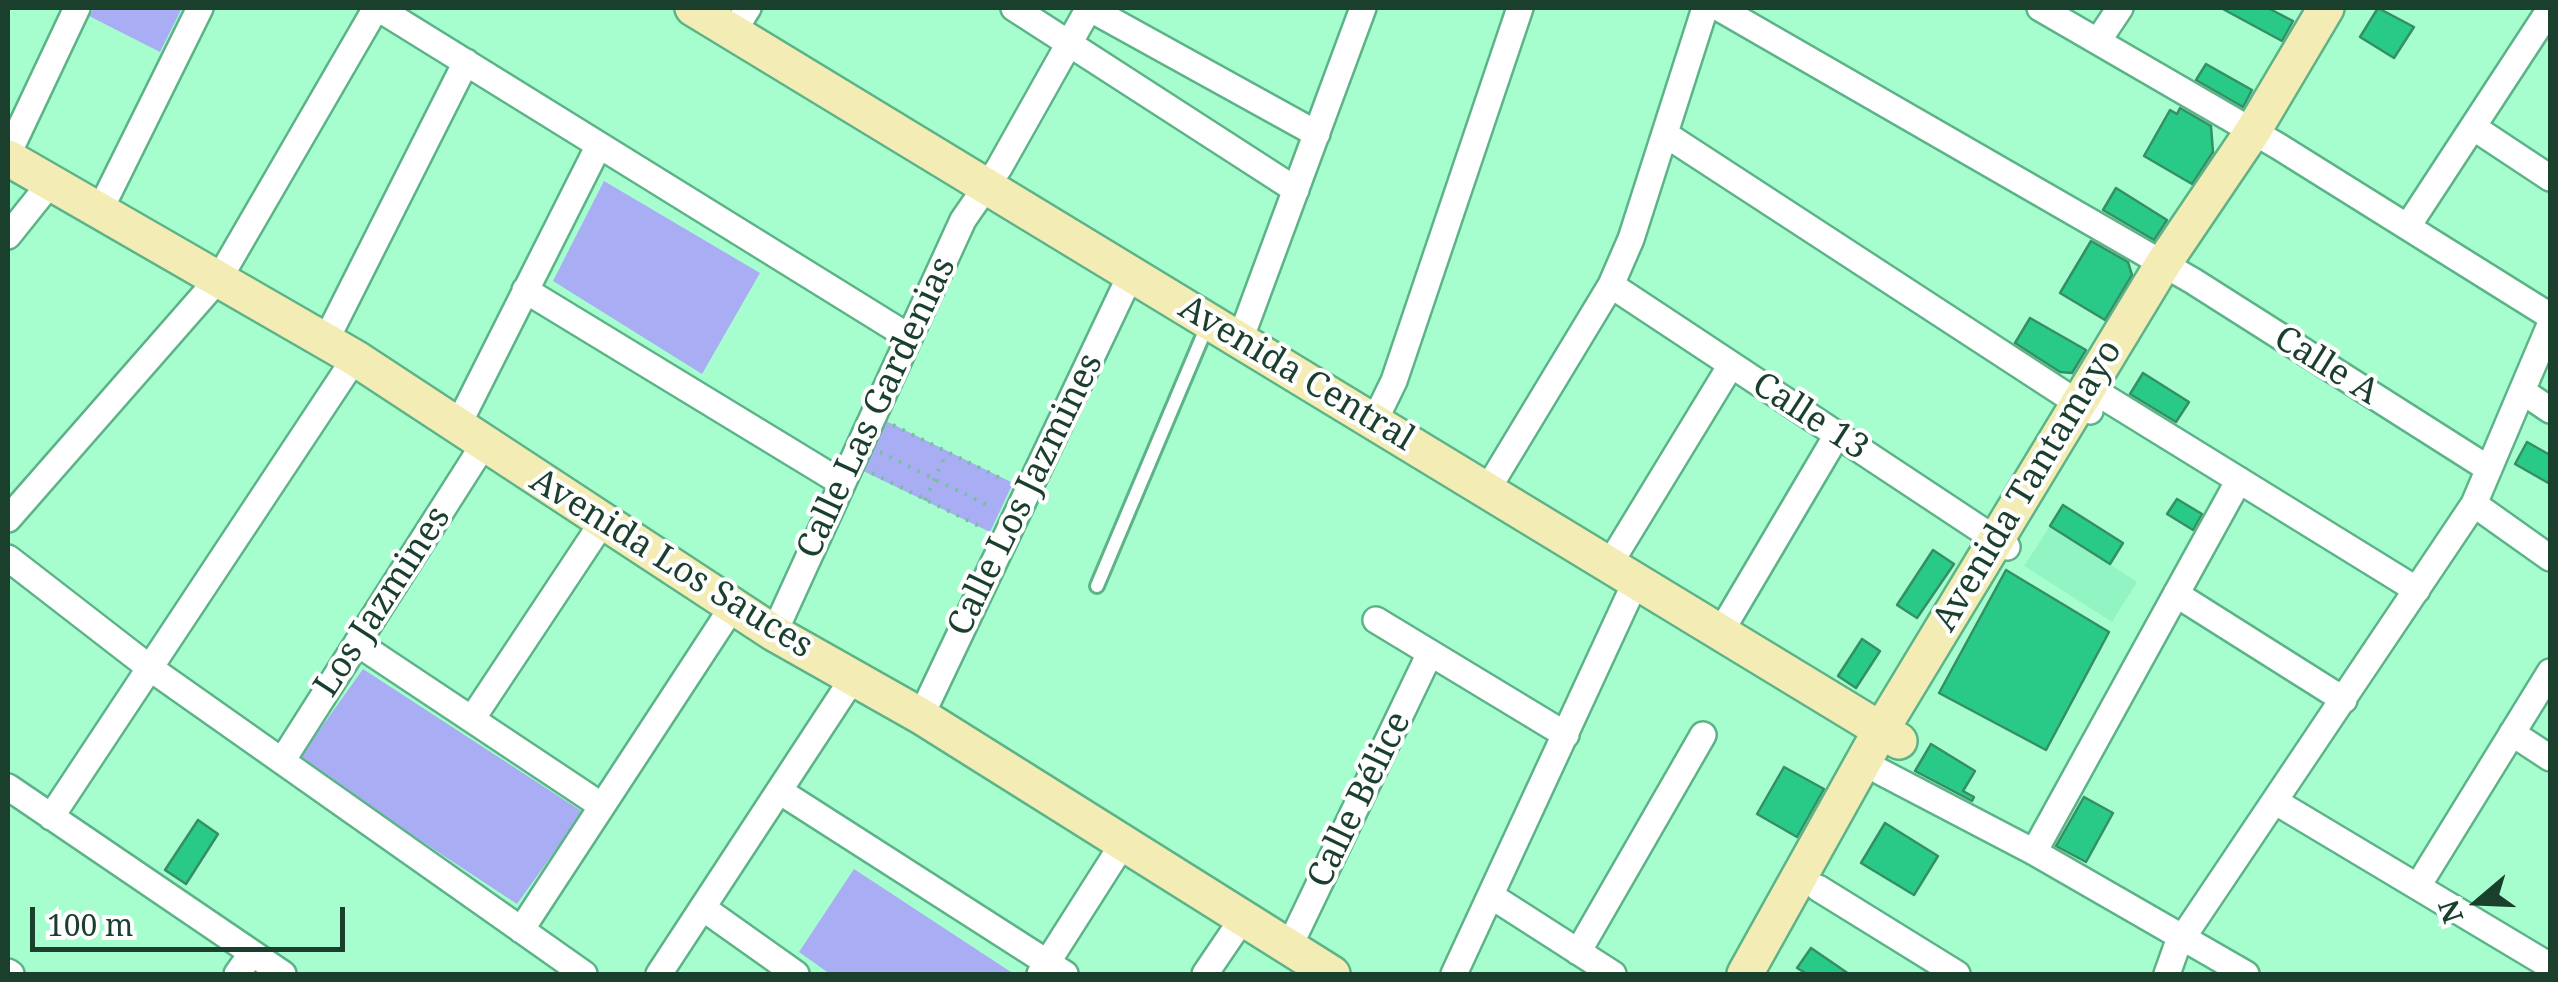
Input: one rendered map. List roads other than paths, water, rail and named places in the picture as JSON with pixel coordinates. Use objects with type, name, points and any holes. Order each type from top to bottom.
[{"type":"street","points":[[8,156],[78,8]]},
{"type":"street","points":[[101,208],[200,8]]},
{"type":"street","points":[[8,519],[220,277],[377,8],[909,336]]},
{"type":"street","name":"Avenida Central","points":[[693,8],[741,20],[985,185],[1890,735]]},
{"type":"street","points":[[1014,8],[1296,190]]},
{"type":"street","points":[[1089,8],[1317,134]]},
{"type":"street","name":"Calle Las Gardenias","points":[[774,633],[852,476],[909,336],[963,220],[1089,8]]},
{"type":"street","points":[[1240,340],[1363,8]]},
{"type":"street","points":[[1374,422],[1394,381],[1520,8]]},
{"type":"street","points":[[1486,490],[1611,285],[1706,8]]},
{"type":"street","name":"Calle A","points":[[1718,8],[2170,268],[2489,470]]},
{"type":"street","points":[[2040,8],[2260,135],[2550,316]]},
{"type":"street","points":[[2098,41],[2120,8]]},
{"type":"street","name":"Avenida Tantamayo","points":[[2260,135],[2326,8]]},
{"type":"street","name":"Avenida Tantamayo","points":[[1745,974],[2170,268],[2349,8]]},
{"type":"street","points":[[2408,226],[2550,8]]},
{"type":"street","points":[[51,816],[150,668],[340,349],[466,62]]},
{"type":"street","points":[[2472,127],[2550,178]]},
{"type":"street","points":[[1665,134],[2089,399],[2239,480],[2417,590]]},
{"type":"street","name":"Los Jazmines","points":[[282,761],[358,643],[471,435],[525,290],[598,147]]},
{"type":"street","name":"Avenida Los Sauces","points":[[8,156],[340,349],[774,633],[921,716],[1332,974]]},
{"type":"street","points":[[8,236],[52,181]]},
{"type":"street","name":"Calle Los Jazmines","points":[[921,716],[1131,274]]},
{"type":"street","name":"Calle 13","points":[[1611,285],[2002,544]]},
{"type":"street","points":[[525,290],[628,357],[852,476]]},
{"type":"street","points":[[2167,974],[2183,938],[2474,504],[2550,324]]},
{"type":"street","points":[[1454,974],[1566,734],[1623,573],[1731,365]]},
{"type":"street","points":[[2522,392],[2550,410]]},
{"type":"street","points":[[1720,633],[1837,435]]},
{"type":"street","points":[[2034,852],[2239,480]]},
{"type":"street","points":[[2474,504],[2550,558]]},
{"type":"street","points":[[472,719],[602,523]]},
{"type":"street","points":[[8,558],[150,668],[584,974]]},
{"type":"street","points":[[2176,594],[2344,700]]},
{"type":"street","points":[[522,930],[733,606]]},
{"type":"street","points":[[1376,620],[1566,734]]},
{"type":"street","points":[[358,643],[602,806]]},
{"type":"street","name":"Calle Bélice","points":[[1289,947],[1430,653]]},
{"type":"street","points":[[2418,886],[2550,672]]},
{"type":"street","points":[[659,974],[854,678]]},
{"type":"street","points":[[2512,733],[2550,758]]},
{"type":"street","points":[[1578,952],[1702,735]]},
{"type":"street","name":"Avenida Tantamayo","points":[[1772,974],[1881,772],[1890,735]]},
{"type":"street","points":[[1881,772],[2034,852],[2246,974]]},
{"type":"street","points":[[8,787],[245,964],[283,974]]},
{"type":"street","points":[[781,792],[1051,971],[1124,842]]},
{"type":"street","points":[[2276,802],[2550,966]]},
{"type":"street","points":[[1818,888],[1956,974]]},
{"type":"street","points":[[1493,896],[1614,974]]},
{"type":"street","points":[[703,908],[796,974]]},
{"type":"street","points":[[1206,974],[1243,918]]},
{"type":"lane","points":[[1097,586],[1208,321]]}]
